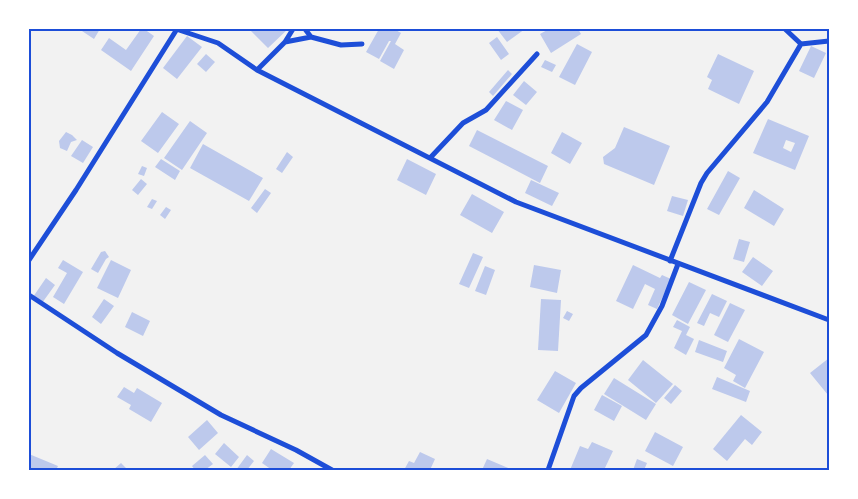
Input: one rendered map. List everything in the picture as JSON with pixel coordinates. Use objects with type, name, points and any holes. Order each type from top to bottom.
[{"type":"street","points":[[29,260],[76,190],[177,29],[218,43],[257,70],[516,202],[829,320]]},
{"type":"street","points":[[257,70],[285,42],[293,29]]},
{"type":"street","points":[[305,29],[311,37]]},
{"type":"street","points":[[785,29],[801,44],[829,41]]},
{"type":"street","points":[[285,42],[311,37],[341,45],[362,44]]},
{"type":"street","points":[[670,261],[701,183],[767,102],[801,44]]},
{"type":"street","points":[[430,158],[463,123],[486,110],[538,54]]},
{"type":"street","points":[[548,470],[574,396],[581,388],[646,335],[662,306],[678,264]]},
{"type":"street","points":[[29,295],[116,353],[221,416],[296,450],[332,470]]},
{"type":"building","points":[[79,29],[100,29],[94,39]]},
{"type":"building","points":[[141,29],[154,36],[131,71],[101,50],[109,38],[126,50]]},
{"type":"building","points":[[249,29],[288,29],[268,48]]},
{"type":"building","points":[[379,29],[394,29],[401,33],[395,44],[404,50],[394,69],[380,61],[391,41],[389,41],[379,59],[366,52]]},
{"type":"building","points":[[497,29],[525,29],[507,42]]},
{"type":"building","points":[[549,29],[578,29],[581,34],[551,53],[540,34]]},
{"type":"building","points":[[187,36],[202,47],[177,79],[163,68]]},
{"type":"building","points":[[497,37],[509,54],[501,60],[489,43]]},
{"type":"building","points":[[577,44],[592,52],[575,85],[559,77]]},
{"type":"building","points":[[811,46],[826,53],[814,78],[799,71]]},
{"type":"building","points":[[206,54],[215,62],[206,72],[197,64]]},
{"type":"building","points":[[718,54],[754,71],[739,104],[708,89],[712,80],[707,77]]},
{"type":"building","points":[[545,60],[556,65],[552,72],[541,67]]},
{"type":"building","points":[[508,70],[512,74],[493,96],[489,92]]},
{"type":"building","points":[[524,81],[537,92],[526,105],[513,95]]},
{"type":"building","points":[[506,101],[523,110],[512,130],[494,120]]},
{"type":"building","points":[[162,112],[179,124],[158,153],[141,141]]},
{"type":"building","points":[[768,119],[809,136],[795,170],[753,153]],"holes":[[[786,140],[795,143],[791,152],[783,148]]]},
{"type":"building","points":[[190,121],[207,133],[182,170],[164,158]]},
{"type":"building","points":[[624,127],[670,146],[654,185],[604,164],[603,157],[615,148]]},
{"type":"building","points":[[477,130],[548,166],[540,183],[469,146]]},
{"type":"building","points":[[66,132],[77,140],[71,142],[67,151],[60,148],[59,141]]},
{"type":"building","points":[[562,132],[582,143],[570,164],[551,153]]},
{"type":"building","points":[[82,140],[93,147],[83,163],[71,156]]},
{"type":"building","points":[[203,144],[263,178],[249,201],[190,168]]},
{"type":"building","points":[[287,152],[293,157],[282,173],[276,169]]},
{"type":"building","points":[[161,159],[180,171],[175,180],[155,167]]},
{"type":"building","points":[[407,159],[436,174],[426,195],[397,180]]},
{"type":"building","points":[[142,166],[147,168],[144,176],[138,174]]},
{"type":"building","points":[[728,171],[740,178],[719,215],[707,209]]},
{"type":"building","points":[[141,179],[147,184],[138,195],[132,190]]},
{"type":"building","points":[[531,180],[559,193],[552,206],[525,193]]},
{"type":"building","points":[[265,189],[271,193],[257,213],[251,208]]},
{"type":"building","points":[[754,190],[784,209],[774,226],[744,208]]},
{"type":"building","points":[[472,194],[504,212],[492,233],[460,215]]},
{"type":"building","points":[[672,196],[688,200],[683,216],[667,211]]},
{"type":"building","points":[[152,199],[157,201],[152,209],[147,207]]},
{"type":"building","points":[[166,207],[171,210],[165,219],[160,215]]},
{"type":"building","points":[[739,239],[750,242],[744,262],[733,259]]},
{"type":"building","points":[[105,251],[109,257],[98,273],[91,269],[101,252]]},
{"type":"building","points":[[473,253],[483,257],[469,288],[459,284]]},
{"type":"building","points":[[753,257],[773,271],[762,286],[742,272]]},
{"type":"building","points":[[63,260],[83,272],[64,304],[53,297],[67,273],[58,268]]},
{"type":"building","points":[[111,260],[131,270],[118,298],[97,288]]},
{"type":"building","points":[[534,265],[561,270],[557,293],[530,287]]},
{"type":"building","points":[[633,265],[660,278],[662,275],[671,279],[657,309],[648,305],[655,289],[645,284],[633,309],[616,301]]},
{"type":"building","points":[[485,266],[495,270],[486,295],[475,291]]},
{"type":"building","points":[[46,278],[55,285],[42,303],[33,297]]},
{"type":"building","points":[[689,282],[706,290],[688,324],[672,315]]},
{"type":"building","points":[[712,294],[727,301],[719,317],[710,313],[704,326],[697,323]]},
{"type":"building","points":[[104,299],[114,306],[101,324],[92,317]]},
{"type":"building","points":[[541,299],[561,300],[558,351],[538,350]]},
{"type":"building","points":[[730,303],[745,310],[728,342],[714,335]]},
{"type":"building","points":[[567,311],[573,314],[569,321],[563,318]]},
{"type":"building","points":[[132,312],[150,321],[143,336],[125,327]]},
{"type":"building","points":[[677,320],[690,327],[686,335],[694,339],[686,355],[674,348],[682,331],[673,327]]},
{"type":"building","points":[[739,339],[764,352],[745,388],[733,381],[736,375],[724,368]]},
{"type":"building","points":[[699,340],[727,351],[723,362],[695,352]]},
{"type":"building","points":[[829,358],[829,394],[828,395],[810,373]]},
{"type":"building","points":[[643,360],[673,384],[656,403],[628,380]]},
{"type":"building","points":[[555,371],[576,383],[559,413],[537,400]]},
{"type":"building","points":[[717,377],[750,391],[746,402],[712,389]]},
{"type":"building","points":[[614,378],[656,404],[646,420],[604,394]]},
{"type":"building","points":[[675,385],[682,391],[671,404],[664,398]]},
{"type":"building","points":[[124,387],[134,393],[137,388],[162,403],[151,422],[129,409],[131,405],[117,397]]},
{"type":"building","points":[[602,395],[622,406],[614,421],[594,410]]},
{"type":"building","points":[[741,415],[762,432],[752,445],[745,439],[727,461],[713,449]]},
{"type":"building","points":[[207,420],[218,433],[199,450],[188,437]]},
{"type":"building","points":[[655,432],[683,447],[673,466],[645,451]]},
{"type":"building","points":[[592,442],[613,451],[604,470],[570,470],[580,446],[588,449]]},
{"type":"building","points":[[224,443],[239,457],[231,467],[215,454]]},
{"type":"building","points":[[271,449],[294,463],[289,470],[272,470],[262,463]]},
{"type":"building","points":[[420,452],[435,459],[430,470],[404,470],[409,461],[414,463]]},
{"type":"building","points":[[29,454],[58,466],[56,470],[29,470]]},
{"type":"building","points":[[205,455],[213,464],[205,470],[195,470],[192,466]]},
{"type":"building","points":[[247,455],[254,461],[247,470],[236,470]]},
{"type":"building","points":[[487,459],[513,470],[482,470]]},
{"type":"building","points":[[637,459],[647,463],[644,470],[633,470]]},
{"type":"building","points":[[121,463],[128,470],[113,470]]}]
